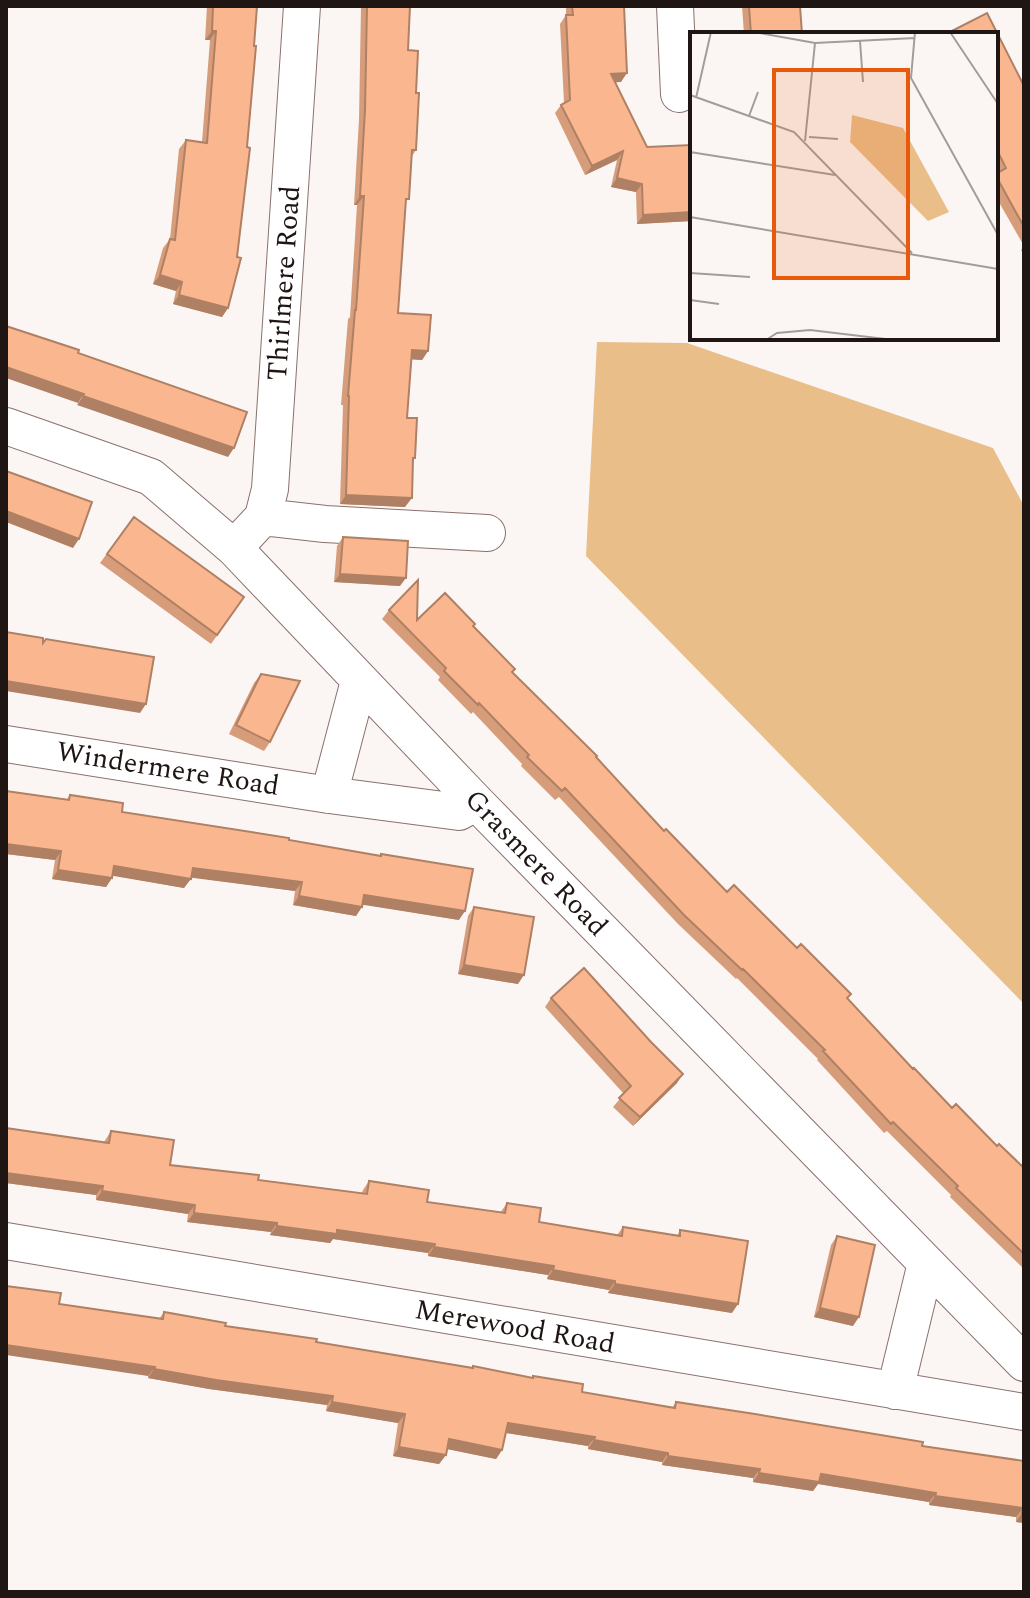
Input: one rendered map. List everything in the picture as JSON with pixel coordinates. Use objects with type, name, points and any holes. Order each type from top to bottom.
[{"type":"street","name":"Thirlmere Road","points":[[263,517],[270,489],[302,6]]},
{"type":"street","points":[[675,6],[679,94]]},
{"type":"street","name":"Grasmere Road","points":[[6,426],[151,477],[234,548],[476,802],[1024,1363]]},
{"type":"street","points":[[234,548],[263,517],[325,524],[487,533]]},
{"type":"street","points":[[329,795],[359,681]]},
{"type":"street","name":"Windermere Road","points":[[6,744],[329,795],[459,812],[476,802]]},
{"type":"street","name":"Merewood Road","points":[[6,1241],[1024,1412]]},
{"type":"street","points":[[895,1391],[926,1263]]},
{"type":"shaded area","points":[[597,342],[687,343],[993,448],[1024,506],[1024,1004],[586,556]]},
{"type":"building","points":[[213,6],[257,6],[247,147],[250,148],[237,257],[241,258],[228,308],[179,295],[182,282],[160,275],[170,239],[175,240],[186,140],[207,143],[216,31],[212,31]]},
{"type":"building","points":[[367,6],[410,6],[408,50],[418,51],[416,150],[412,150],[409,199],[406,199],[398,313],[431,315],[428,351],[412,350],[407,418],[417,418],[412,498],[346,495],[348,396],[364,196],[360,196]]},
{"type":"building","points":[[572,6],[624,6],[627,73],[611,74],[647,147],[690,145],[690,212],[643,215],[642,184],[617,178],[623,151],[592,166],[561,105],[570,100],[566,15],[573,15]]},
{"type":"building","points":[[749,6],[800,6],[802,32],[751,32]]},
{"type":"building","points":[[987,13],[997,32],[950,32]]},
{"type":"building","points":[[998,35],[1024,86],[1024,227],[998,180],[998,173],[1006,168],[998,152]]},
{"type":"building","points":[[6,326],[247,412],[234,448],[6,367]]},
{"type":"building","points":[[6,471],[92,502],[79,539],[6,511]]},
{"type":"building","points":[[134,517],[244,597],[217,635],[107,554]]},
{"type":"building","points":[[343,537],[408,541],[406,578],[340,574]]},
{"type":"building","points":[[418,580],[417,620],[445,593],[515,669],[512,672],[597,756],[664,831],[666,829],[727,892],[734,885],[797,948],[801,944],[851,994],[847,998],[913,1069],[952,1108],[956,1104],[997,1146],[999,1144],[1024,1168],[1024,1254],[893,1122],[891,1124],[825,1050],[684,915],[565,788],[562,791],[527,757],[529,755],[444,671],[446,668],[389,610]]},
{"type":"building","points":[[6,632],[43,638],[43,643],[46,639],[154,657],[146,704],[6,681]]},
{"type":"building","points":[[261,674],[300,681],[270,742],[236,725]]},
{"type":"building","points":[[6,791],[69,800],[70,795],[123,803],[122,812],[473,869],[465,911],[364,895],[362,907],[299,896],[302,882],[193,868],[191,879],[114,866],[112,878],[58,870],[61,851],[6,844]]},
{"type":"building","points":[[474,907],[534,917],[524,975],[464,965]]},
{"type":"building","points":[[584,968],[683,1074],[640,1117],[619,1098],[631,1086],[551,998]]},
{"type":"building","points":[[6,1128],[109,1143],[111,1131],[174,1140],[170,1165],[259,1175],[258,1180],[367,1194],[369,1181],[429,1190],[427,1202],[505,1213],[507,1203],[541,1208],[539,1222],[622,1236],[623,1227],[680,1236],[680,1230],[748,1241],[738,1304],[615,1284],[615,1281],[553,1270],[554,1266],[434,1247],[435,1244],[337,1230],[337,1234],[194,1213],[195,1205],[102,1191],[103,1186],[6,1173]]},
{"type":"building","points":[[837,1236],[875,1245],[859,1317],[820,1308]]},
{"type":"building","points":[[6,1286],[61,1293],[59,1304],[163,1319],[164,1312],[226,1323],[225,1326],[317,1339],[316,1342],[583,1384],[582,1392],[675,1408],[676,1402],[755,1414],[923,1442],[922,1446],[1024,1461],[1024,1513],[1023,1508],[935,1496],[936,1493],[821,1474],[819,1482],[759,1473],[760,1469],[668,1456],[668,1453],[594,1440],[595,1437],[508,1423],[502,1450],[449,1439],[446,1455],[399,1447],[405,1414],[332,1402],[333,1396],[6,1345]]}]
